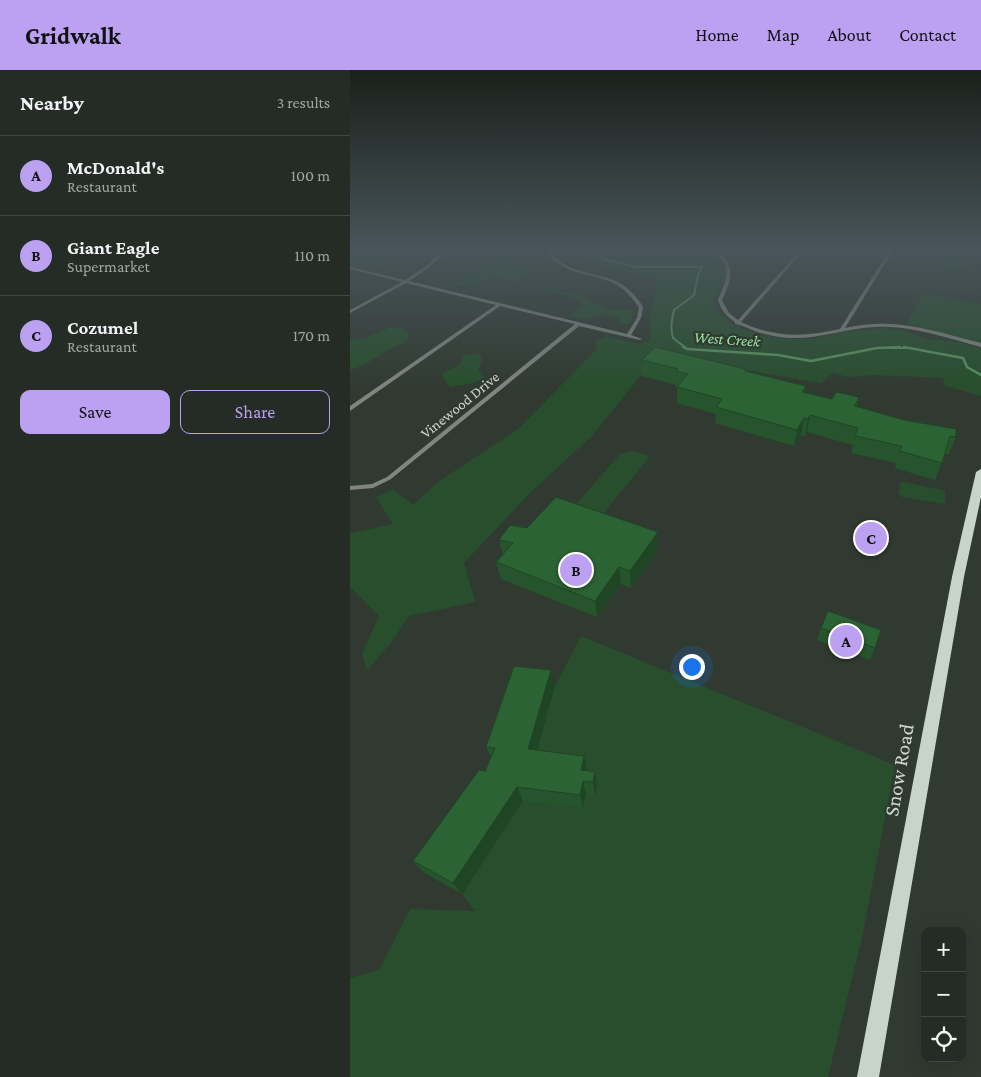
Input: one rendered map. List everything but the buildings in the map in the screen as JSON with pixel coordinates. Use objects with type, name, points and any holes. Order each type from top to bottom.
[{"type":"main road","name":"Snow Road","points":[[868,1077],[961,560],[981,472]]},
{"type":"street","points":[[350,312],[378,296]]},
{"type":"street","points":[[459,296],[640,339]]},
{"type":"street","points":[[628,336],[639,318],[641,307],[633,296]]},
{"type":"street","points":[[722,296],[720,300],[724,311],[738,322],[767,334],[793,337],[816,336],[842,329],[882,325],[905,328],[981,345]]},
{"type":"street","points":[[738,322],[761,296]]},
{"type":"street","points":[[842,329],[863,296]]},
{"type":"street","points":[[350,409],[499,306]]},
{"type":"street","name":"Vinewood Drive","points":[[350,488],[373,486],[389,478],[578,324]]},
{"type":"green space","points":[[567,296],[584,296],[607,309],[632,310],[634,313],[627,325],[618,322],[619,318],[601,315],[585,320],[569,316],[583,305],[575,298]]},
{"type":"green space","points":[[654,296],[716,296],[714,299],[717,312],[734,325],[761,336],[813,339],[843,332],[882,328],[904,330],[926,339],[959,342],[981,349],[981,396],[943,385],[944,378],[872,375],[850,377],[832,373],[821,383],[733,368],[653,360],[593,435],[530,493],[464,563],[475,602],[409,616],[390,644],[367,670],[362,654],[379,616],[350,587],[350,533],[393,524],[376,497],[393,489],[413,505],[438,482],[518,429],[596,350],[595,341],[607,336],[639,344],[650,341],[650,314]]},
{"type":"green space","points":[[921,296],[939,296],[981,304],[981,343],[907,324]]},
{"type":"green space","points":[[389,328],[402,328],[409,334],[407,342],[350,370],[350,340],[365,338]]},
{"type":"green space","points":[[478,353],[482,359],[478,371],[485,377],[473,383],[450,387],[441,374],[459,365],[464,355]]},
{"type":"green space","points":[[632,451],[648,455],[649,458],[600,517],[579,509],[577,503],[620,454]]},
{"type":"green space","points":[[904,482],[945,491],[945,504],[902,497],[898,493],[900,483]]},
{"type":"green space","points":[[581,636],[895,765],[863,933],[828,1077],[350,1077],[350,978],[379,970],[410,909],[475,911],[462,894],[523,801],[583,808],[533,764],[555,686]]},
{"type":"waterway","name":"West Creek","points":[[686,348],[673,338],[671,327],[674,310],[693,296]]},
{"type":"waterway","name":"West Creek","points":[[683,347],[687,349],[778,355],[811,361],[877,348]]},
{"type":"waterway","name":"West Creek","points":[[877,348],[900,347]]},
{"type":"waterway","name":"West Creek","points":[[904,347],[909,348]]},
{"type":"waterway","name":"West Creek","points":[[877,348],[909,348]]},
{"type":"waterway","name":"West Creek","points":[[909,348],[963,358],[967,367],[981,375]]},
{"type":"place","name":"Cozumel","points":[[871,538]]},
{"type":"place","name":"Giant Eagle","points":[[576,570]]},
{"type":"place","name":"McDonald's","points":[[846,641]]}]
